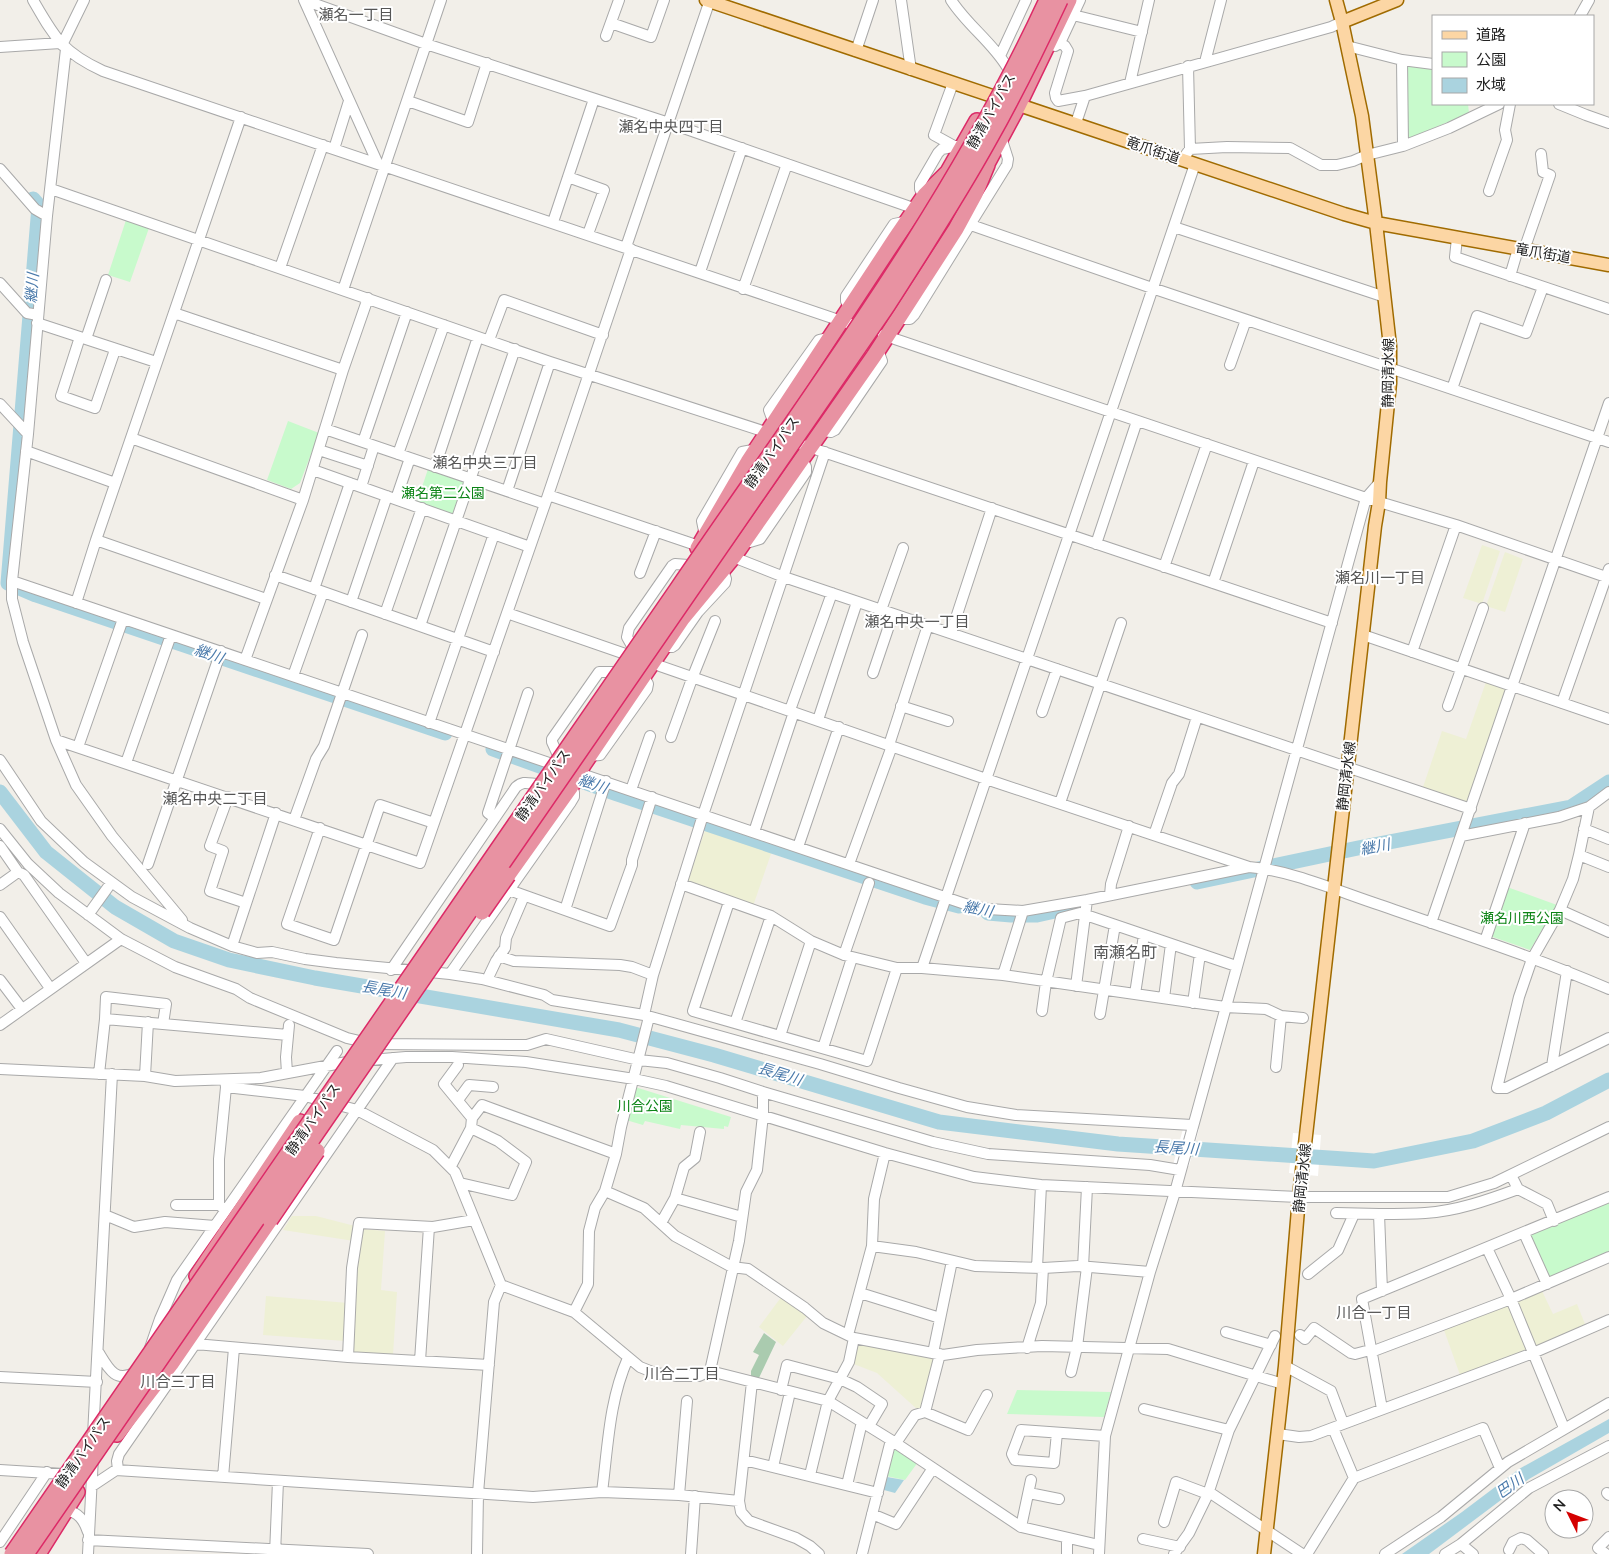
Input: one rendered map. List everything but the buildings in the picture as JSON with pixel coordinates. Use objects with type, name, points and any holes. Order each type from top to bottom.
[{"type":"highway","points":[[8,1554],[149,1352],[208,1259],[300,1122],[628,650],[690,566],[747,475],[947,173],[958,146],[991,96],[1003,61],[1039,0]]},
{"type":"highway","name":"静清バイパス","points":[[12,1554],[690,566],[796,418],[925,226],[1006,84],[1047,0]]},
{"type":"highway","name":"静清バイパス","points":[[26,1554],[661,641],[880,317],[989,140],[1060,0]]},
{"type":"highway","points":[[661,641],[723,570],[730,555],[813,453],[822,431],[878,350],[956,230],[1001,137],[1053,46],[1071,7]]},
{"type":"highway","points":[[43,1550],[65,1511],[121,1429],[171,1370],[218,1305],[270,1220],[454,951],[570,788],[647,669],[661,641],[803,445],[943,236],[987,165]]},
{"type":"highway","points":[[690,566],[699,540],[771,428],[916,209],[947,173]]},
{"type":"main road","name":"竜爪街道","points":[[708,0],[910,70],[953,82],[1018,106],[1344,214],[1376,223],[1609,265]]},
{"type":"main road","name":"静岡清水線","points":[[1264,1554],[1285,1366],[1299,1197],[1338,844],[1379,502],[1390,368],[1390,346],[1385,296],[1362,116],[1336,0]]},
{"type":"main road","points":[[1342,22],[1394,1]]},
{"type":"street","points":[[33,0],[62,46],[86,63],[103,71],[700,272],[743,289],[846,315],[887,336],[1366,498],[1456,525],[1608,575],[1562,703]]},
{"type":"street","points":[[84,0],[62,46],[28,434],[12,581],[12,599],[23,642],[56,740],[76,785],[112,836],[170,908],[190,928]]},
{"type":"street","points":[[304,0],[426,44],[669,123],[916,209],[920,184],[938,153],[942,149],[958,146]]},
{"type":"street","points":[[304,0],[349,101],[382,165]]},
{"type":"street","points":[[344,290],[382,165],[408,101],[441,0]]},
{"type":"street","points":[[606,36],[619,0]]},
{"type":"street","points":[[611,22],[651,37],[664,0]]},
{"type":"street","points":[[56,740],[420,863],[602,335],[708,0]]},
{"type":"street","points":[[856,51],[873,0]]},
{"type":"street","points":[[901,0],[910,70]]},
{"type":"street","points":[[951,0],[974,30],[1003,61],[1026,0]]},
{"type":"street","points":[[1071,7],[1080,0]]},
{"type":"street","points":[[1130,83],[1150,0]]},
{"type":"street","points":[[1206,62],[1221,0]]},
{"type":"street","points":[[1581,15],[1589,0]]},
{"type":"street","points":[[1071,7],[1142,32]]},
{"type":"street","points":[[1053,46],[1065,46],[1068,51],[1055,93],[1058,101],[1064,101],[1331,27],[1342,22]]},
{"type":"street","points":[[0,47],[62,46]]},
{"type":"street","points":[[1347,46],[1402,60],[1432,64]]},
{"type":"street","points":[[1402,60],[1403,146]]},
{"type":"street","points":[[408,101],[468,122],[487,63]]},
{"type":"street","points":[[1182,160],[1190,149],[1188,66]]},
{"type":"street","points":[[953,82],[934,135],[958,146]]},
{"type":"street","points":[[1076,124],[1085,96]]},
{"type":"street","points":[[552,222],[594,99]]},
{"type":"street","points":[[280,268],[349,101]]},
{"type":"street","points":[[1190,149],[1227,147],[1290,148],[1321,165],[1337,165],[1403,146],[1450,128],[1497,105]]},
{"type":"street","points":[[1489,191],[1507,140],[1505,130],[1510,105]]},
{"type":"street","points":[[1561,105],[1609,123]]},
{"type":"street","points":[[76,603],[156,362],[241,117]]},
{"type":"street","points":[[898,319],[910,319],[914,315],[1007,165],[1008,159],[1001,137]]},
{"type":"street","points":[[700,272],[742,148]]},
{"type":"street","points":[[1510,276],[1550,175],[1543,172],[1541,154]]},
{"type":"street","points":[[743,289],[787,164]]},
{"type":"street","points":[[922,968],[1195,164]]},
{"type":"street","points":[[0,169],[35,209],[47,216]]},
{"type":"street","points":[[568,177],[604,190],[588,234]]},
{"type":"street","points":[[50,189],[550,362],[771,428],[813,453],[992,508],[1332,623]]},
{"type":"street","points":[[971,225],[1609,442]]},
{"type":"street","points":[[1174,227],[1385,296]]},
{"type":"street","points":[[1457,238],[1455,257],[1609,308]]},
{"type":"street","points":[[106,280],[61,396],[95,408],[116,350]]},
{"type":"street","points":[[0,283],[27,313],[37,319],[116,350],[156,362]]},
{"type":"street","points":[[1452,388],[1477,316],[1526,333],[1543,287]]},
{"type":"street","points":[[245,660],[303,500],[343,370],[368,298]]},
{"type":"street","points":[[489,340],[504,300],[602,335]]},
{"type":"street","points":[[363,442],[407,312]]},
{"type":"street","points":[[174,313],[343,370]]},
{"type":"street","points":[[1230,365],[1246,320]]},
{"type":"street","points":[[398,454],[444,325]]},
{"type":"street","points":[[435,467],[478,337]]},
{"type":"street","points":[[420,626],[516,349]]},
{"type":"street","points":[[507,491],[550,362]]},
{"type":"street","points":[[1431,923],[1471,810],[1554,558],[1609,403]]},
{"type":"street","points":[[0,404],[28,434]]},
{"type":"street","points":[[1096,544],[1137,421]]},
{"type":"street","points":[[325,430],[507,491],[546,499],[656,531],[699,540]]},
{"type":"street","points":[[131,438],[303,500]]},
{"type":"street","points":[[1164,567],[1207,444]]},
{"type":"street","points":[[361,487],[374,446]]},
{"type":"street","points":[[319,450],[368,466]]},
{"type":"street","points":[[26,451],[115,483]]},
{"type":"street","points":[[574,1312],[588,1284],[589,1231],[595,1208],[604,1191],[616,1154],[621,1126],[639,1059],[653,976],[703,815],[784,577],[813,453]]},
{"type":"street","points":[[350,602],[391,497],[410,458]]},
{"type":"street","points":[[1213,583],[1254,460]]},
{"type":"street","points":[[313,470],[530,547]]},
{"type":"street","points":[[501,1285],[574,1312],[628,1358],[640,1366],[655,1372],[677,1376],[699,1376],[710,1371],[828,1401],[894,1442],[1021,1527],[1067,1538],[1099,1550],[1105,1436],[1150,1272],[1175,1192],[1191,1127],[1366,498],[1380,482]]},
{"type":"street","points":[[293,676],[350,483]]},
{"type":"street","points":[[385,614],[422,508]]},
{"type":"street","points":[[951,633],[992,508]]},
{"type":"street","points":[[1412,652],[1456,525]]},
{"type":"street","points":[[640,573],[656,531]]},
{"type":"street","points":[[429,724],[494,534]]},
{"type":"street","points":[[96,540],[266,599]]},
{"type":"street","points":[[882,610],[903,548]]},
{"type":"street","points":[[730,555],[784,577],[1471,810]]},
{"type":"street","points":[[275,575],[494,652]]},
{"type":"street","points":[[12,581],[429,724],[509,749],[554,758],[579,772],[971,906],[1021,916],[1110,895],[1249,867]]},
{"type":"street","points":[[754,832],[832,593]]},
{"type":"street","points":[[818,720],[857,602]]},
{"type":"street","points":[[1448,706],[1483,608]]},
{"type":"street","points":[[507,613],[628,650],[647,669],[692,676],[986,779],[1249,867],[1264,868],[1431,923],[1568,971],[1609,989]]},
{"type":"street","points":[[873,673],[893,614]]},
{"type":"street","points":[[78,747],[123,619]]},
{"type":"street","points":[[671,737],[692,676],[715,621]]},
{"type":"street","points":[[1060,803],[1121,622]]},
{"type":"street","points":[[849,864],[890,745],[928,625]]},
{"type":"street","points":[[126,764],[171,635]]},
{"type":"street","points":[[294,820],[316,759],[324,746],[362,635]]},
{"type":"street","points":[[1363,635],[1609,719]]},
{"type":"street","points":[[148,864],[220,651]]},
{"type":"street","points":[[1042,712],[1057,670]]},
{"type":"street","points":[[495,818],[488,813],[528,693]]},
{"type":"street","points":[[901,706],[948,721]]},
{"type":"street","points":[[1154,835],[1172,783],[1179,774],[1197,717]]},
{"type":"street","points":[[798,846],[839,727]]},
{"type":"street","points":[[631,790],[650,736]]},
{"type":"street","points":[[0,760],[41,821],[84,862],[111,883],[190,928],[232,946],[257,953],[272,952],[305,959],[391,970],[450,974],[487,980],[544,995],[552,1000],[647,1017],[967,1106],[1016,1115],[1191,1127]]},
{"type":"street","points":[[565,910],[606,781]]},
{"type":"street","points":[[391,970],[521,783],[536,784]]},
{"type":"street","points":[[450,974],[574,796],[574,792],[570,788]]},
{"type":"street","points":[[1461,836],[1559,817],[1589,807],[1609,792]]},
{"type":"street","points":[[228,797],[210,846],[223,852],[210,891],[246,903]]},
{"type":"street","points":[[509,890],[610,926],[632,865],[652,797]]},
{"type":"street","points":[[320,828],[287,924],[334,940],[380,805],[434,823]]},
{"type":"street","points":[[1589,807],[1574,879],[1560,910],[1532,959],[1519,997],[1496,1092],[1609,1038]]},
{"type":"street","points":[[232,946],[276,814]]},
{"type":"street","points":[[1485,942],[1525,823]]},
{"type":"street","points":[[1110,895],[1111,884],[1129,826]]},
{"type":"street","points":[[0,828],[28,864],[59,893],[121,939],[175,966],[236,989],[250,998],[347,1038],[372,1044],[402,1045],[428,1043],[527,1045],[546,1039],[639,1059],[667,1063],[934,1142],[988,1154],[1180,1168]]},
{"type":"street","points":[[1584,829],[1609,839]]},
{"type":"street","points":[[0,846],[18,872],[24,875],[86,963]]},
{"type":"street","points":[[1578,855],[1609,867]]},
{"type":"street","points":[[0,885],[18,872]]},
{"type":"street","points":[[88,915],[111,883]]},
{"type":"street","points":[[822,1048],[869,883]]},
{"type":"street","points":[[681,884],[771,916],[811,941],[848,956],[897,968],[922,968],[1003,976],[1193,1003],[1266,1009],[1281,1016],[1303,1018]]},
{"type":"street","points":[[487,980],[505,948],[506,938],[524,896]]},
{"type":"street","points":[[1076,986],[1087,900]]},
{"type":"street","points":[[728,902],[693,1011],[867,1061],[897,968]]},
{"type":"street","points":[[1560,910],[1609,932]]},
{"type":"street","points":[[1042,1011],[1046,982],[1061,918],[1080,914],[1085,915],[1236,966]]},
{"type":"street","points":[[735,1023],[771,916]]},
{"type":"street","points":[[1003,976],[1021,916]]},
{"type":"street","points":[[0,917],[50,988]]},
{"type":"street","points":[[1100,1014],[1115,925]]},
{"type":"street","points":[[1135,994],[1144,935]]},
{"type":"street","points":[[0,1025],[121,939]]},
{"type":"street","points":[[780,1036],[811,941]]},
{"type":"street","points":[[1164,998],[1171,944]]},
{"type":"street","points":[[1193,1003],[1200,954]]},
{"type":"street","points":[[499,956],[514,961],[620,965],[632,967],[653,976]]},
{"type":"street","points":[[1552,1066],[1568,971]]},
{"type":"street","points":[[0,980],[22,1009]]},
{"type":"street","points":[[99,1074],[106,997],[166,1004],[164,1024]]},
{"type":"street","points":[[1276,1067],[1281,1016]]},
{"type":"street","points":[[105,1019],[289,1030],[286,1057],[287,1073]]},
{"type":"street","points":[[145,1076],[148,1022]]},
{"type":"street","points":[[149,1352],[160,1319],[178,1280],[215,1226],[223,1208],[337,1051]]},
{"type":"street","points":[[226,1083],[347,1062],[393,1058],[452,1057],[526,1062],[666,1086],[885,1153],[974,1177],[1041,1185],[1299,1197],[1448,1196],[1494,1183],[1609,1128]]},
{"type":"street","points":[[118,1470],[117,1461],[119,1454],[171,1370],[195,1344],[218,1305],[393,1058]]},
{"type":"street","points":[[458,1065],[444,1084],[458,1100],[472,1123],[526,1162],[512,1194],[460,1183]]},
{"type":"street","points":[[0,1069],[145,1076],[175,1081],[226,1083],[305,1096],[357,1110],[433,1150],[451,1166],[460,1183],[501,1285],[494,1302],[478,1493],[476,1554]]},
{"type":"street","points":[[88,1554],[112,1074]]},
{"type":"street","points":[[223,1208],[219,1159],[226,1083]]},
{"type":"street","points":[[458,1100],[469,1085],[494,1087]]},
{"type":"street","points":[[710,1371],[739,1241],[746,1192],[758,1170],[763,1092]]},
{"type":"street","points":[[451,1166],[482,1105],[616,1154]]},
{"type":"street","points":[[661,1223],[675,1198],[684,1168],[695,1158],[700,1132]]},
{"type":"street","points":[[810,1475],[828,1401],[849,1362],[851,1336],[872,1246],[874,1199],[885,1153]]},
{"type":"street","points":[[1511,1175],[1518,1189],[1547,1204],[1554,1221]]},
{"type":"street","points":[[1027,1348],[1041,1303],[1041,1185]]},
{"type":"street","points":[[1071,1372],[1077,1347],[1085,1267],[1087,1187]]},
{"type":"street","points":[[1336,1214],[1426,1213],[1454,1209],[1492,1199],[1518,1189]]},
{"type":"street","points":[[604,1191],[644,1208],[675,1236],[732,1267],[748,1269],[805,1308],[823,1323],[851,1336],[936,1354],[1042,1346],[1168,1348],[1283,1384]]},
{"type":"street","points":[[1382,1409],[1362,1299],[1609,1197]]},
{"type":"street","points":[[675,1198],[742,1217]]},
{"type":"street","points":[[176,1205],[223,1208]]},
{"type":"street","points":[[1308,1274],[1338,1250],[1354,1214]]},
{"type":"street","points":[[1379,1214],[1382,1291]]},
{"type":"street","points":[[105,1215],[134,1226],[165,1222],[215,1226]]},
{"type":"street","points":[[348,1357],[352,1268],[359,1224],[430,1226],[474,1220]]},
{"type":"street","points":[[420,1361],[430,1226]]},
{"type":"street","points":[[1524,1233],[1547,1284]]},
{"type":"street","points":[[872,1246],[916,1252],[975,1266],[1085,1267],[1150,1272]]},
{"type":"street","points":[[1488,1248],[1534,1353],[1564,1428]]},
{"type":"street","points":[[1300,1336],[1306,1339],[1314,1328],[1351,1353],[1371,1351],[1511,1300],[1609,1257]]},
{"type":"street","points":[[925,1412],[936,1354],[940,1318],[952,1261]]},
{"type":"street","points":[[860,1293],[940,1318]]},
{"type":"street","points":[[1278,1434],[1305,1436],[1332,1428],[1534,1353],[1609,1320]]},
{"type":"street","points":[[1142,1539],[1177,1550],[1189,1533],[1208,1493],[1228,1430],[1273,1340],[1226,1332]]},
{"type":"street","points":[[195,1344],[348,1357],[489,1365]]},
{"type":"street","points":[[223,1477],[234,1348]]},
{"type":"street","points":[[98,1352],[107,1366],[118,1376],[128,1376],[135,1372]]},
{"type":"street","points":[[602,1492],[613,1400],[628,1358]]},
{"type":"street","points":[[772,1467],[786,1391],[787,1365],[840,1379],[857,1387],[882,1404],[866,1424],[846,1485]]},
{"type":"street","points":[[1285,1366],[1331,1391],[1344,1423]]},
{"type":"street","points":[[0,1378],[97,1382]]},
{"type":"street","points":[[752,1382],[739,1501],[741,1512],[749,1521],[796,1538],[810,1546],[818,1554]]},
{"type":"street","points":[[862,1554],[894,1442],[915,1415],[925,1412],[968,1430],[987,1395]]},
{"type":"street","points":[[680,1495],[687,1401]]},
{"type":"street","points":[[1385,1554],[1440,1517],[1508,1462],[1609,1403]]},
{"type":"street","points":[[1144,1409],[1228,1430]]},
{"type":"street","points":[[1332,1428],[1354,1478]]},
{"type":"street","points":[[1307,1554],[1354,1478],[1483,1428],[1500,1468]]},
{"type":"street","points":[[1056,1433],[1054,1463],[1015,1460],[1012,1454],[1021,1430],[1105,1436]]},
{"type":"street","points":[[1444,1554],[1461,1544],[1529,1488],[1609,1446]]},
{"type":"street","points":[[744,1460],[878,1493]]},
{"type":"street","points":[[872,1514],[896,1524],[933,1468]]},
{"type":"street","points":[[0,1470],[64,1474]]},
{"type":"street","points":[[92,1486],[118,1470],[533,1497],[602,1492],[680,1495],[739,1501]]},
{"type":"street","points":[[0,1542],[47,1472]]},
{"type":"street","points":[[1021,1527],[1031,1480]]},
{"type":"street","points":[[275,1552],[278,1481]]},
{"type":"street","points":[[1164,1522],[1176,1482],[1208,1493],[1302,1554]]},
{"type":"street","points":[[1029,1493],[1059,1499]]},
{"type":"street","points":[[691,1554],[695,1496]]},
{"type":"street","points":[[65,1511],[74,1512],[81,1518],[88,1536]]},
{"type":"street","points":[[88,1536],[275,1552],[368,1554]]},
{"type":"street","points":[[1606,1554],[1598,1548],[1609,1537]]},
{"type":"street","points":[[1067,1538],[1067,1554]]},
{"type":"street","points":[[1509,1550],[1513,1542],[1521,1538],[1528,1540],[1543,1554]]},
{"type":"street","points":[[1461,1544],[1472,1554]]},
{"type":"green space","points":[[1406,65],[1432,69],[1432,105],[1468,105],[1469,113],[1408,139]]},
{"type":"green space","points":[[126,220],[149,228],[130,282],[108,275]]},
{"type":"green space","points":[[288,421],[319,433],[300,483],[291,489],[267,480]]},
{"type":"green space","name":"瀬名第二公園","points":[[428,469],[464,480],[466,484],[456,512],[452,515],[417,502]]},
{"type":"green space","points":[[1482,545],[1500,551],[1482,604],[1463,598]]},
{"type":"green space","points":[[1505,552],[1523,559],[1505,612],[1486,606]]},
{"type":"green space","points":[[1486,682],[1508,689],[1469,803],[1423,787],[1442,731],[1466,739]]},
{"type":"green space","points":[[706,828],[772,851],[753,906],[687,881]]},
{"type":"green space","name":"瀬名川西公園","points":[[1507,887],[1557,905],[1530,950],[1490,936]]},
{"type":"green space","name":"川合公園","points":[[635,1087],[731,1117],[728,1127],[724,1126],[724,1129],[681,1125],[680,1129],[645,1121],[643,1125],[626,1120]]},
{"type":"green space","points":[[1609,1201],[1609,1254],[1551,1279],[1546,1276],[1530,1238],[1531,1235]]},
{"type":"green space","points":[[292,1216],[316,1216],[355,1226],[354,1241],[283,1230]]},
{"type":"green space","points":[[362,1229],[385,1231],[381,1290],[397,1292],[393,1355],[352,1354],[356,1275]]},
{"type":"green space","points":[[1542,1291],[1553,1314],[1577,1304],[1585,1324],[1536,1347],[1516,1304]]},
{"type":"green space","points":[[266,1296],[348,1303],[345,1341],[263,1335]]},
{"type":"green space","points":[[782,1296],[807,1316],[783,1346],[759,1327]]},
{"type":"green space","points":[[1505,1306],[1509,1307],[1527,1350],[1460,1375],[1444,1330]]},
{"type":"green space","points":[[764,1333],[776,1342],[758,1380],[751,1378],[751,1371],[759,1355],[753,1352]]},
{"type":"green space","points":[[860,1343],[936,1358],[922,1408],[918,1410],[877,1373],[851,1363],[856,1346]]},
{"type":"green space","points":[[1017,1390],[1111,1392],[1104,1417],[1007,1414]]},
{"type":"green space","points":[[897,1448],[918,1462],[905,1480],[886,1476],[892,1450]]},
{"type":"water","name":"巴川","points":[[1609,1419],[1609,1433],[1529,1479],[1429,1554],[1402,1554],[1519,1469]]},
{"type":"water","points":[[887,1477],[904,1480],[895,1493],[884,1490]]},
{"type":"pier","points":[[1183,1129],[1199,1129],[1189,1166],[1173,1165]]},
{"type":"pier","points":[[1293,1133],[1321,1135],[1318,1176],[1289,1173]]},
{"type":"waterway","name":"継川","points":[[33,199],[39,206],[8,583],[36,595],[445,733]]},
{"type":"waterway","name":"継川","points":[[493,749],[617,794],[925,897],[959,906]]},
{"type":"waterway","name":"継川","points":[[1197,882],[1358,848],[1571,807],[1609,782]]},
{"type":"waterway","name":"長尾川","points":[[0,792],[46,852],[115,907],[174,941],[229,960],[315,978],[619,1030],[714,1055],[939,1122],[1118,1144],[1374,1161],[1473,1141],[1546,1113],[1609,1080]]},
{"type":"waterway","name":"継川","points":[[988,913],[1037,915],[1082,905]]},
{"type":"district","name":"瀬名一丁目","points":[[356,15]]},
{"type":"district","name":"瀬名中央四丁目","points":[[671,127]]},
{"type":"district","name":"瀬名中央三丁目","points":[[485,463]]},
{"type":"district","name":"瀬名川一丁目","points":[[1380,578]]},
{"type":"district","name":"瀬名中央一丁目","points":[[917,622]]},
{"type":"district","name":"瀬名中央二丁目","points":[[215,799]]},
{"type":"district","name":"南瀬名町","points":[[1125,952]]},
{"type":"district","name":"川合一丁目","points":[[1374,1313]]},
{"type":"district","name":"川合二丁目","points":[[682,1374]]},
{"type":"district","name":"川合三丁目","points":[[178,1382]]}]
